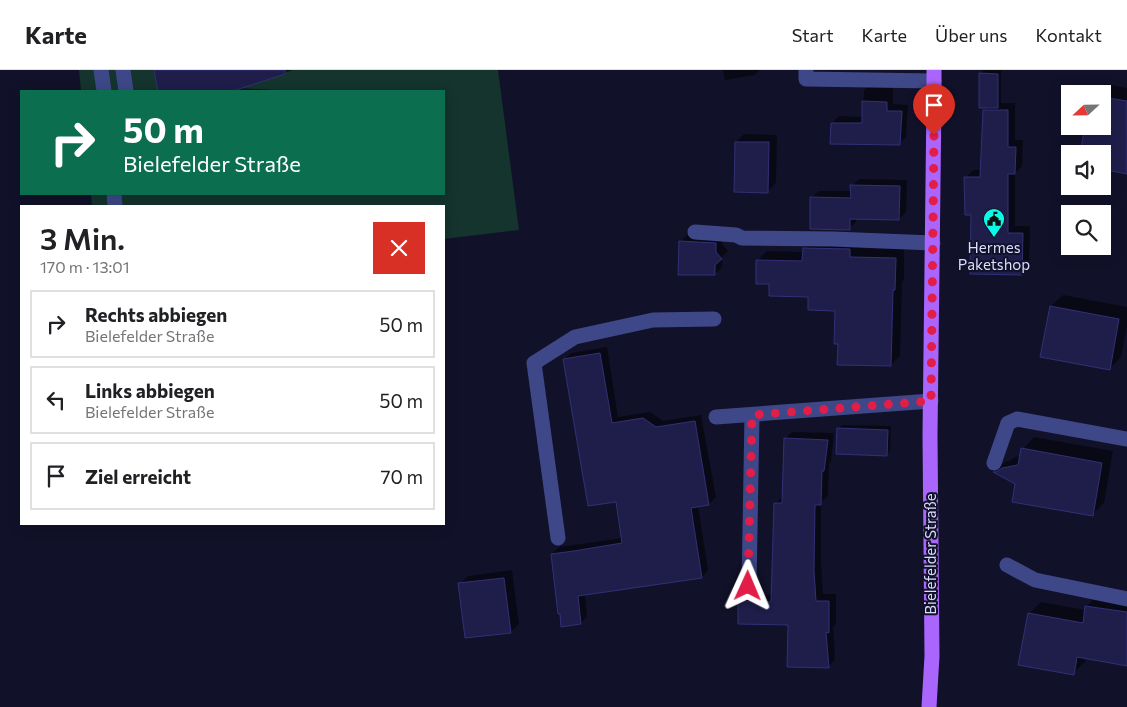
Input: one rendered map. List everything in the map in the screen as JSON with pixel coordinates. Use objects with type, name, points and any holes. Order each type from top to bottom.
[{"type":"main road","name":"Bielefelder Straße","points":[[930,707],[932,656],[931,401],[934,76]]},
{"type":"lane","points":[[101,70],[104,90]]},
{"type":"lane","points":[[123,70],[126,90]]},
{"type":"lane","points":[[806,70],[806,79],[934,76]]},
{"type":"lane","points":[[695,232],[736,235],[742,238],[933,243]]},
{"type":"lane","points":[[558,538],[534,362],[575,337],[654,320],[714,319]]},
{"type":"lane","points":[[716,418],[931,401]]},
{"type":"lane","points":[[748,586],[752,415]]},
{"type":"lane","points":[[994,463],[1008,423],[1017,419],[1127,438]]},
{"type":"lane","points":[[1007,565],[1035,580],[1127,599]]},
{"type":"green space","points":[[79,70],[498,70],[519,230],[445,239],[445,205],[92,205],[91,195],[445,195],[445,90],[81,90]]},
{"type":"building","points":[[154,70],[285,70],[285,74],[236,90],[158,90]]},
{"type":"building","points":[[979,73],[998,74],[998,108],[979,108]]},
{"type":"building","points":[[1111,98],[1127,101],[1127,174],[1111,171],[1111,145],[1082,145],[1083,135],[1111,135]]},
{"type":"building","points":[[862,101],[887,102],[887,111],[902,111],[900,145],[830,144],[831,123],[862,123]]},
{"type":"building","points":[[983,110],[1008,110],[1008,147],[1016,147],[1015,174],[1008,174],[1008,233],[1023,233],[1022,275],[970,274],[971,215],[965,215],[964,177],[980,177]]},
{"type":"building","points":[[735,142],[769,142],[768,193],[734,192]]},
{"type":"building","points":[[850,185],[900,186],[899,220],[850,219],[850,230],[810,229],[810,197],[851,198]]},
{"type":"building","points":[[679,241],[716,243],[716,252],[722,259],[715,265],[715,275],[678,275]]},
{"type":"building","points":[[803,248],[850,249],[850,257],[896,258],[895,290],[893,290],[891,366],[837,365],[838,344],[834,344],[835,311],[808,310],[808,297],[769,296],[769,284],[756,284],[756,260],[802,261]]},
{"type":"building","points":[[1050,306],[1119,319],[1110,370],[1040,357]]},
{"type":"building","points":[[600,353],[612,423],[643,418],[656,427],[695,421],[709,505],[691,508],[702,578],[578,596],[581,624],[561,627],[551,554],[622,543],[616,502],[588,506],[563,359]]},
{"type":"building","points":[[837,428],[888,430],[887,456],[836,454]]},
{"type":"building","points":[[784,438],[828,440],[824,471],[822,471],[821,505],[815,505],[814,571],[816,601],[829,601],[829,633],[826,632],[829,668],[787,667],[788,625],[738,624],[738,601],[771,602],[774,503],[782,503]]},
{"type":"building","points":[[1021,448],[1102,463],[1093,516],[1012,502],[1015,484],[993,472],[1018,465]]},
{"type":"building","points":[[504,578],[511,633],[465,638],[458,583]]},
{"type":"building","points":[[1085,606],[1127,612],[1127,666],[1077,657],[1074,675],[1018,665],[1028,613],[1083,623]]},
{"type":"place","name":"Hermes Paketshop","points":[[994,238]]},
{"type":"route","points":[[748,586],[752,415],[931,401],[934,135]]}]
